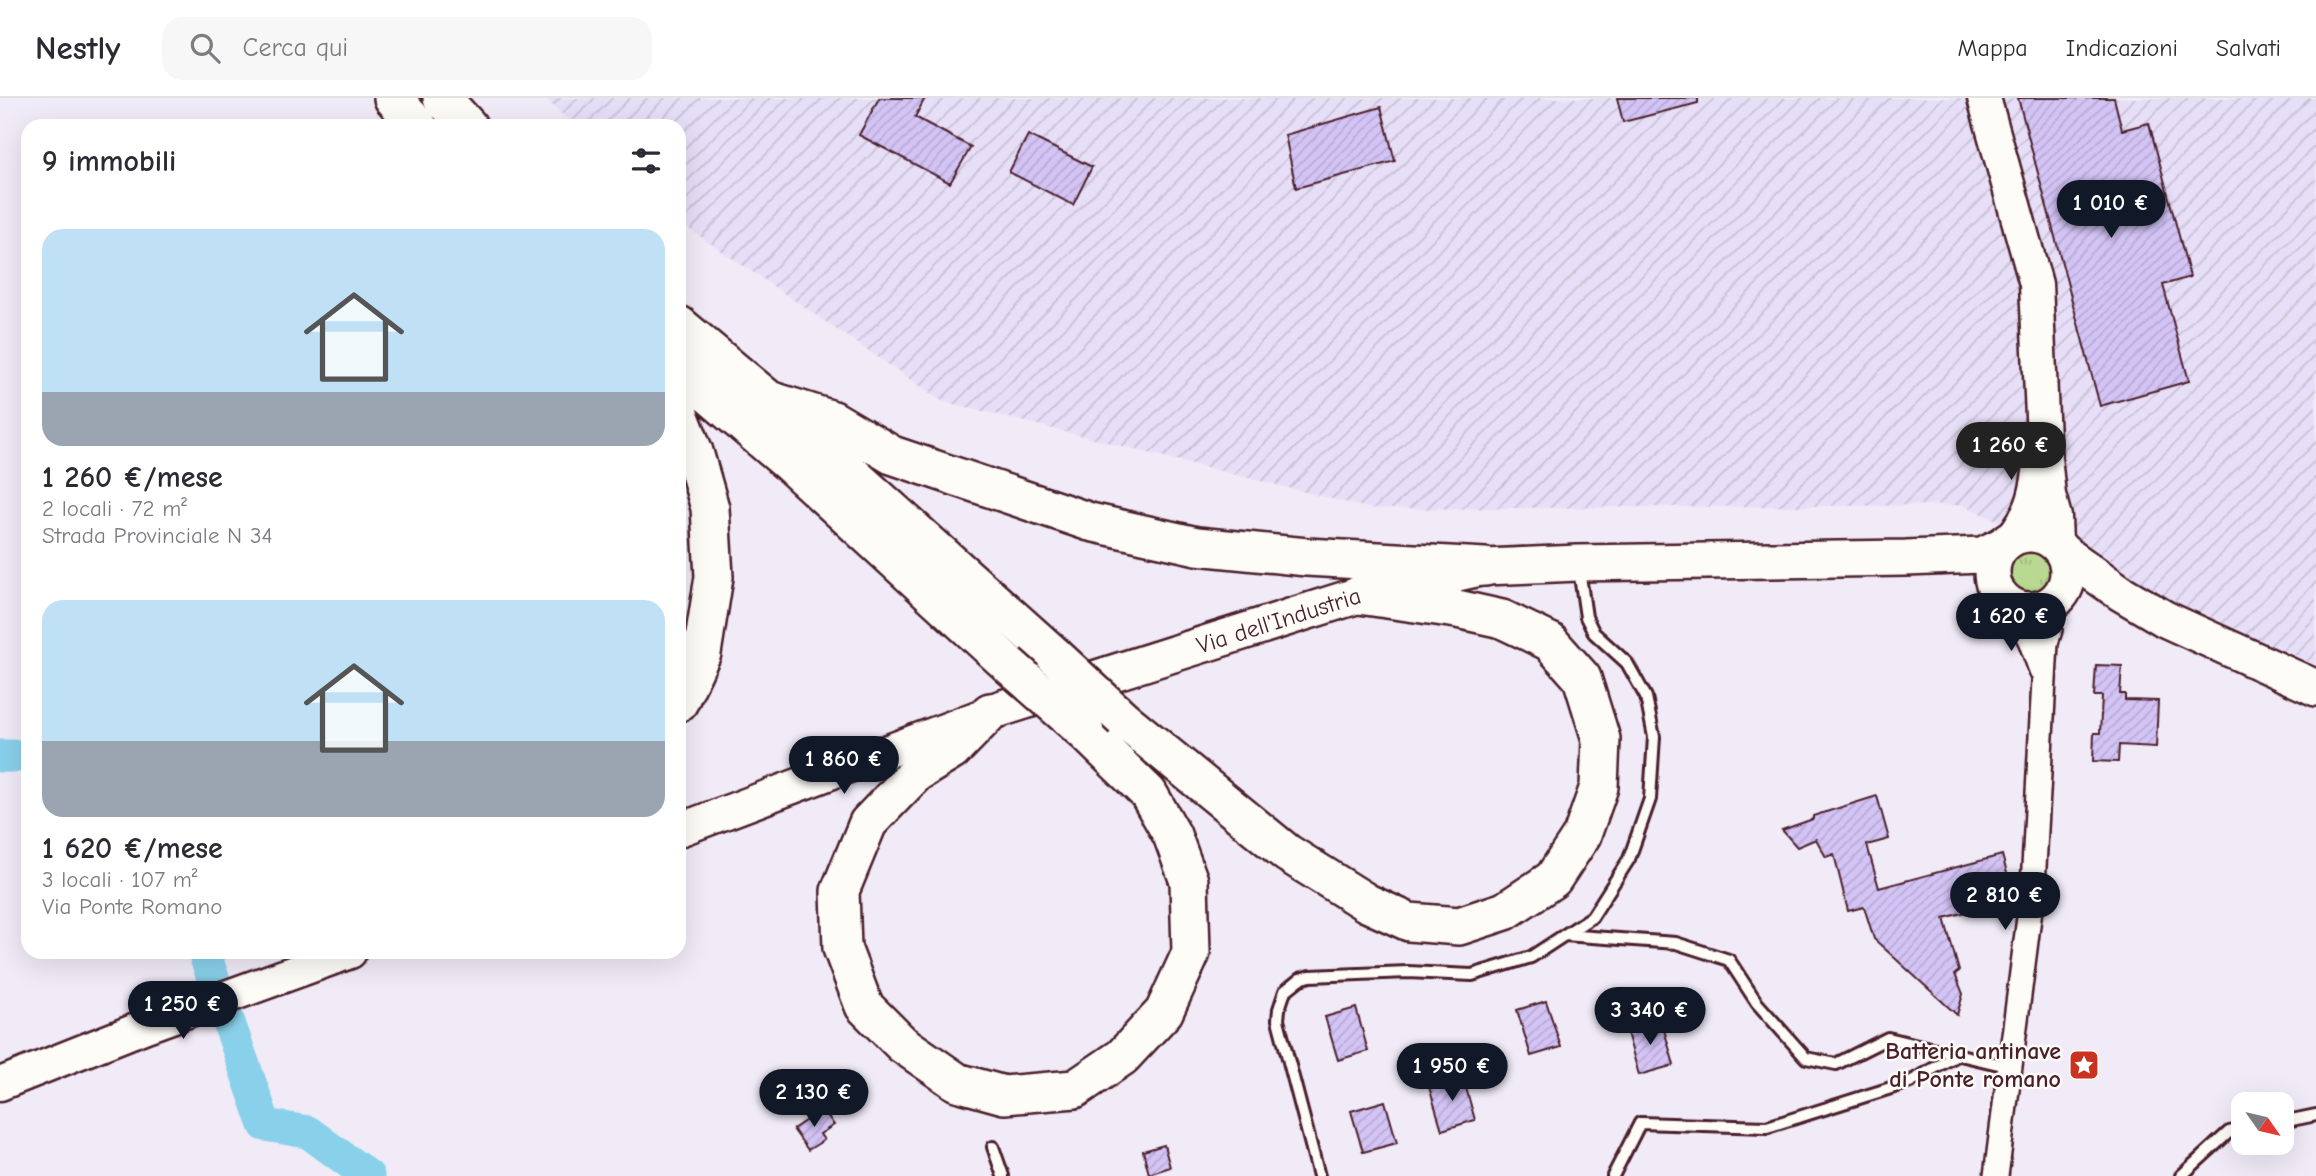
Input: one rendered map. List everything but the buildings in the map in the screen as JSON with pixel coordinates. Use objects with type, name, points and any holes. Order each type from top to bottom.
[{"type":"highway","points":[[393,98],[412,119]]},
{"type":"highway","points":[[442,98],[462,119]]},
{"type":"highway","points":[[686,331],[769,400],[1123,719],[1287,853],[1367,903],[1409,922],[1459,926],[1505,911],[1553,880],[1582,835],[1599,787],[1601,738],[1582,678],[1550,642],[1502,619],[1457,609],[1359,595]]},
{"type":"highway","points":[[686,375],[790,464],[1085,732],[1147,793],[1172,835],[1189,881],[1191,953],[1164,1012],[1122,1058],[1075,1089],[1004,1095],[957,1082],[901,1044],[864,1006],[842,948],[839,891],[868,823],[916,773],[952,751],[990,712]]},
{"type":"highway","points":[[769,400],[833,420],[892,456],[1090,522],[1197,546],[1307,557],[1485,567]]},
{"type":"highway","points":[[686,432],[710,508],[714,578],[702,653],[686,687]]},
{"type":"main road","points":[[1984,98],[2036,284],[2043,439],[2049,495],[2060,548],[2067,561],[2067,580],[2053,602]]},
{"type":"main road","points":[[2043,439],[2036,498],[2030,514],[1996,554],[1992,572],[2004,598],[2030,610],[2053,602],[2119,607],[2165,619]]},
{"type":"main road","points":[[2007,542],[2020,534],[2039,534],[2120,593],[2165,619],[2316,688]]},
{"type":"main road","name":"Via dell'Industria","points":[[686,827],[990,712],[1359,595],[1485,567],[1982,555],[2007,542]]},
{"type":"main road","name":"Via dell'Industria","points":[[1906,558],[1951,569],[2004,598]]},
{"type":"main road","points":[[0,1084],[146,1026],[331,959]]},
{"type":"street","points":[[2004,598],[2040,664],[2043,690]]},
{"type":"street","points":[[1996,1176],[2033,886],[2046,643],[2053,602]]},
{"type":"lane","points":[[1319,1176],[1278,1020],[1281,1000],[1292,984],[1300,979],[1320,975],[1408,972],[1472,975],[1531,957],[1592,917],[1629,859],[1650,799],[1654,737],[1646,697],[1640,685],[1627,663],[1594,633],[1586,617],[1578,563]]},
{"type":"lane","points":[[1564,935],[1676,943],[1729,960],[1757,1003],[1806,1058],[1836,1063],[1888,1038],[2011,1067]]},
{"type":"lane","points":[[1613,1176],[1640,1123],[1767,1126],[1910,1082],[1959,1054]]},
{"type":"lane","points":[[2294,1120],[2316,1115]]},
{"type":"lane","points":[[2181,1176],[2231,1132]]},
{"type":"lane","points":[[993,1147],[1003,1176]]},
{"type":"shaded area","points":[[545,98],[2316,98],[2316,665],[1963,505],[1372,509],[942,401],[686,227],[686,119],[568,119]]},
{"type":"green space","points":[[2026,543],[2038,543],[2054,551],[2060,561],[2060,585],[2054,595],[2038,603],[2026,603],[2010,595],[2002,579],[2002,567],[2010,551]]},
{"type":"waterway","points":[[0,756],[21,756]]},
{"type":"waterway","points":[[206,959],[265,1125],[308,1132],[368,1176]]},
{"type":"place","name":"Batteria antinave di Ponte romano","points":[[2084,1065]]}]
